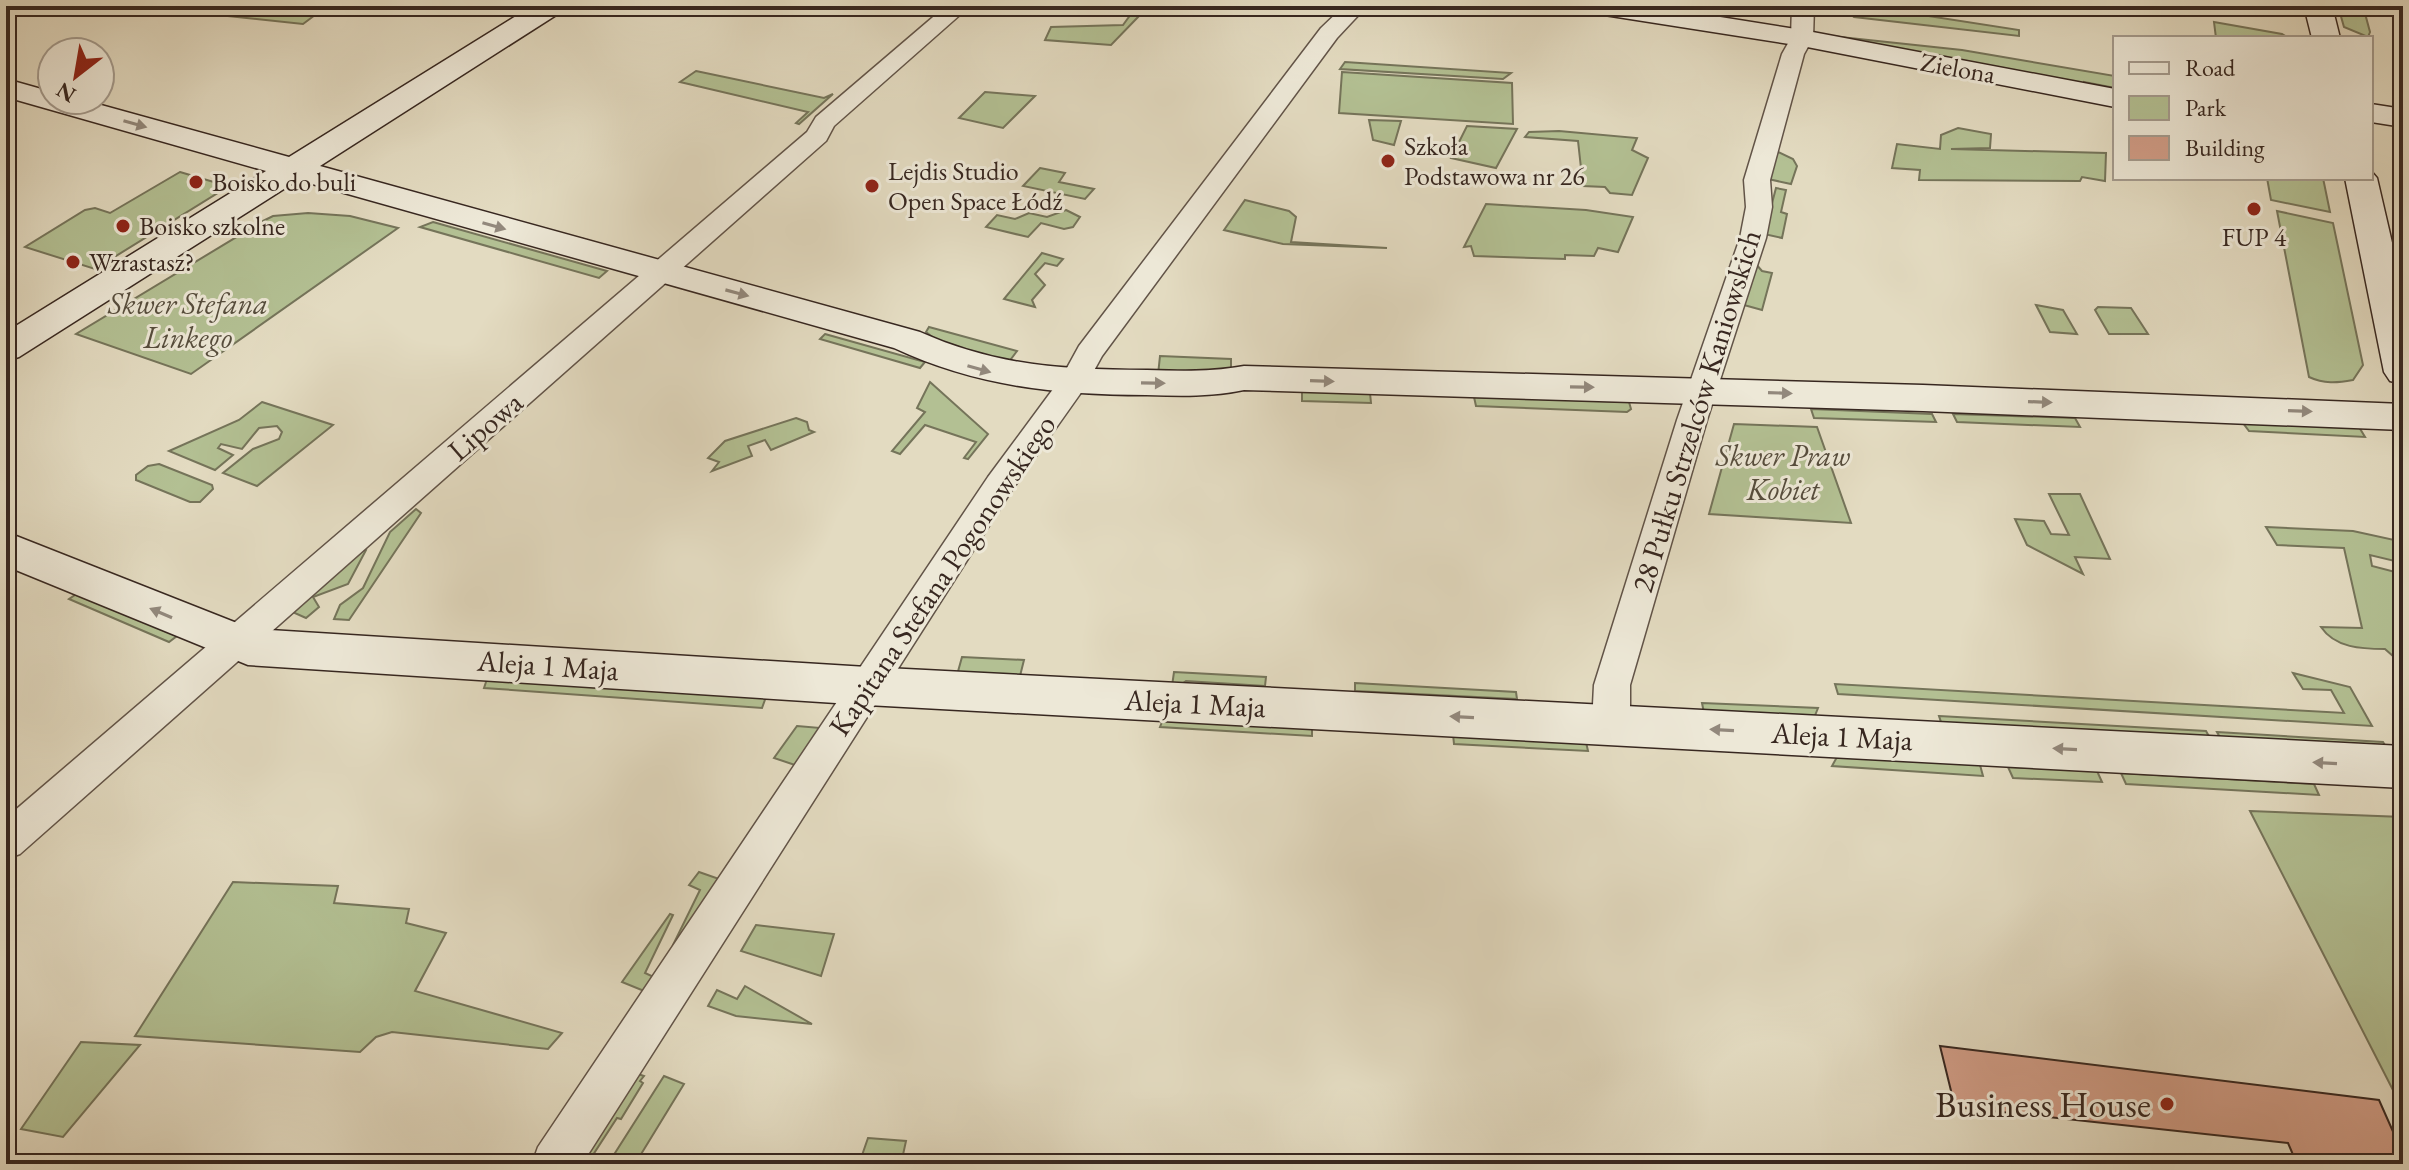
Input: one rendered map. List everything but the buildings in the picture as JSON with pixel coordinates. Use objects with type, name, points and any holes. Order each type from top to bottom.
[{"type":"street","points":[[6,349],[551,6]]},
{"type":"street","name":"Lipowa","points":[[6,842],[817,136],[824,122],[959,6]]},
{"type":"street","name":"Kapitana Stefana Pogonowskiego","points":[[555,1164],[999,485],[1075,380],[1089,353],[1329,33],[1356,6]]},
{"type":"street","name":"Zielona","points":[[1598,6],[1802,38],[2113,98]]},
{"type":"street","name":"28 Pułku Strzelców Kaniowskich","points":[[1611,724],[1612,685],[1702,391],[1752,242],[1759,207],[1757,180],[1793,54],[1802,38],[1803,6]]},
{"type":"street","points":[[2318,6],[2326,36]]},
{"type":"street","name":"Zielona","points":[[1802,38],[1840,32],[1975,46],[2076,62]]},
{"type":"street","points":[[6,88],[907,340],[946,360],[999,375],[1213,384],[1244,378],[1702,391],[2264,409],[2403,417]]},
{"type":"street","points":[[2373,113],[2403,118]]},
{"type":"street","points":[[2361,180],[2403,372]]},
{"type":"street","points":[[245,200],[354,185]]},
{"type":"street","name":"Aleja 1 Maja","points":[[6,548],[248,647],[867,686],[2403,767]]},
{"type":"green space","points":[[220,6],[327,6],[303,24],[209,14]]},
{"type":"green space","points":[[1864,6],[2019,30],[2019,36],[1854,17],[1841,7]]},
{"type":"green space","points":[[2338,6],[2363,6],[2368,36],[2344,27]]},
{"type":"green space","points":[[1131,14],[1140,15],[1111,45],[1045,40],[1051,27],[1123,25]]},
{"type":"green space","points":[[2214,22],[2285,36],[2216,36]]},
{"type":"green space","points":[[1831,36],[1962,50],[2113,76],[2113,88],[2084,82],[2084,87]]},
{"type":"green space","points":[[1345,62],[1511,73],[1503,79],[1340,69]]},
{"type":"green space","points":[[696,71],[824,98],[833,94],[799,124],[796,123],[808,112],[680,82]]},
{"type":"green space","points":[[1342,72],[1512,83],[1513,124],[1339,113]]},
{"type":"green space","points":[[985,92],[1035,96],[1003,128],[959,118]]},
{"type":"green space","points":[[1369,120],[1401,121],[1394,145],[1373,140]]},
{"type":"green space","points":[[1467,126],[1517,129],[1496,168],[1451,158]]},
{"type":"green space","points":[[1958,128],[1991,134],[1990,148],[1951,149],[2106,153],[2105,181],[2082,177],[2080,181],[1919,180],[1920,170],[1892,168],[1897,144],[1940,149],[1941,135]]},
{"type":"green space","points":[[1559,131],[1637,138],[1632,150],[1648,158],[1632,195],[1610,193],[1605,187],[1583,186],[1578,141],[1525,137],[1529,132]]},
{"type":"green space","points":[[1776,151],[1793,159],[1797,166],[1791,184],[1768,179]]},
{"type":"green space","points":[[1040,168],[1065,173],[1059,182],[1094,189],[1085,199],[1023,186]]},
{"type":"green space","points":[[180,172],[224,185],[212,192],[216,194],[95,269],[25,247],[85,210],[95,208],[110,213]]},
{"type":"green space","points":[[2267,180],[2323,180],[2330,212],[2271,200]]},
{"type":"green space","points":[[1776,188],[1786,190],[1781,212],[1787,214],[1782,238],[1764,234]]},
{"type":"green space","points":[[1245,200],[1289,211],[1296,217],[1291,242],[1387,248],[1283,244],[1224,230]]},
{"type":"green space","points":[[1486,204],[1586,210],[1633,217],[1618,252],[1598,248],[1594,256],[1565,255],[1565,259],[1474,256],[1471,246],[1464,247]]},
{"type":"green space","points":[[1066,210],[1080,217],[1073,227],[1064,229],[1041,223],[1028,237],[986,227],[997,215],[1015,219],[1029,213],[1047,217]]},
{"type":"green space","points":[[2277,211],[2333,223],[2363,365],[2353,380],[2331,382],[2309,377]]},
{"type":"green space","name":"Skwer Stefana Linkego","points":[[308,213],[350,216],[398,228],[191,374],[76,334],[263,221],[273,216]]},
{"type":"green space","points":[[433,222],[607,271],[599,278],[420,227]]},
{"type":"green space","points":[[1042,253],[1063,259],[1057,266],[1045,263],[1035,274],[1045,285],[1032,300],[1035,307],[1004,299]]},
{"type":"green space","points":[[1755,263],[1762,271],[1772,273],[1762,310],[1744,305]]},
{"type":"green space","points":[[2036,305],[2063,310],[2077,334],[2050,332]]},
{"type":"green space","points":[[2098,307],[2131,308],[2148,334],[2109,334],[2095,310]]},
{"type":"green space","points":[[929,327],[1017,351],[1005,367],[953,353],[926,332]]},
{"type":"green space","points":[[825,334],[925,362],[920,368],[820,339]]},
{"type":"green space","points":[[1160,356],[1231,359],[1231,370],[1158,375]]},
{"type":"green space","points":[[930,382],[988,434],[968,459],[964,458],[976,442],[925,425],[900,454],[892,451],[925,412],[917,408]]},
{"type":"green space","points":[[1302,391],[1370,393],[1371,403],[1302,401]]},
{"type":"green space","points":[[1474,397],[1629,402],[1631,409],[1627,412],[1476,406]]},
{"type":"green space","points":[[262,402],[333,425],[257,486],[223,473],[253,449],[279,439],[282,432],[277,426],[259,428],[242,449],[221,444],[218,448],[233,455],[215,470],[169,451],[239,420]]},
{"type":"green space","points":[[1811,409],[1932,414],[1936,422],[1814,418]]},
{"type":"green space","points":[[1953,414],[2075,418],[2080,427],[1957,422]]},
{"type":"green space","points":[[796,418],[807,422],[809,430],[814,432],[771,450],[765,440],[748,446],[752,456],[712,471],[719,462],[708,458],[725,441]]},
{"type":"green space","points":[[2243,423],[2359,427],[2365,437],[2249,431]]},
{"type":"green space","name":"Skwer Praw Kobiet","points":[[1734,424],[1817,427],[1851,523],[1709,514]]},
{"type":"green space","points":[[159,464],[212,485],[213,489],[200,502],[190,502],[136,480],[136,475],[148,466]]},
{"type":"green space","points":[[2049,494],[2080,494],[2110,559],[2075,557],[2083,574],[2027,545],[2015,519],[2044,521],[2051,534],[2069,535]]},
{"type":"green space","points":[[416,509],[421,513],[349,620],[334,619],[340,605],[363,588],[390,532]]},
{"type":"green space","points":[[2266,527],[2353,531],[2399,541],[2403,563],[2370,555],[2372,566],[2403,574],[2403,665],[2385,649],[2358,648],[2341,643],[2321,627],[2362,628],[2344,548],[2277,545]]},
{"type":"green space","points":[[360,548],[366,550],[348,584],[313,597],[319,607],[306,618],[288,610]]},
{"type":"green space","points":[[78,593],[177,636],[169,642],[69,599]]},
{"type":"green space","points":[[962,657],[1024,660],[1020,676],[957,675]]},
{"type":"green space","points":[[1174,672],[1266,677],[1265,686],[1186,681],[1172,686]]},
{"type":"green space","points":[[2293,673],[2350,687],[2372,726],[1838,694],[1835,684],[2344,713],[2331,690],[2303,689]]},
{"type":"green space","points":[[487,679],[766,697],[762,708],[484,688]]},
{"type":"green space","points":[[1355,683],[1516,692],[1517,699],[1355,691]]},
{"type":"green space","points":[[1702,703],[1818,708],[1814,718],[1704,713]]},
{"type":"green space","points":[[1939,716],[2206,731],[2211,740],[1942,725]]},
{"type":"green space","points":[[1164,717],[1312,726],[1312,736],[1160,727]]},
{"type":"green space","points":[[797,726],[821,728],[798,766],[774,758]]},
{"type":"green space","points":[[2217,732],[2383,742],[2389,752],[2222,741]]},
{"type":"green space","points":[[1453,734],[1586,742],[1588,751],[1454,744]]},
{"type":"green space","points":[[1837,757],[1980,765],[1983,776],[1832,766]]},
{"type":"green space","points":[[2008,767],[2097,771],[2102,782],[2013,778]]},
{"type":"green space","points":[[2121,773],[2314,784],[2319,795],[2126,784]]},
{"type":"green space","points":[[2250,811],[2403,817],[2403,1095],[2395,1094]]},
{"type":"green space","points":[[699,872],[722,880],[678,947],[673,945],[700,890],[689,885]]},
{"type":"green space","points":[[233,882],[338,886],[334,903],[409,909],[406,923],[446,933],[415,991],[562,1033],[548,1049],[392,1032],[376,1037],[360,1052],[135,1036]]},
{"type":"green space","points":[[670,914],[673,915],[645,973],[658,979],[649,993],[622,982]]},
{"type":"green space","points":[[756,925],[834,934],[821,976],[741,951]]},
{"type":"green space","points":[[745,986],[812,1024],[736,1016],[708,1006],[717,990],[737,999]]},
{"type":"green space","points":[[81,1042],[140,1045],[63,1137],[21,1129]]},
{"type":"green space","points":[[632,1072],[644,1076],[640,1081],[643,1083],[621,1119],[617,1118],[589,1161],[578,1157]]},
{"type":"green space","points":[[664,1076],[684,1084],[635,1164],[608,1164]]},
{"type":"green space","points":[[868,1138],[906,1141],[901,1164],[859,1164]]},
{"type":"place","name":"Szkoła Podstawowa nr 26","points":[[1388,161]]},
{"type":"place","name":"Boisko do buli","points":[[196,182]]},
{"type":"place","name":"Lejdis Studio Open Space Łódź","points":[[872,186]]},
{"type":"place","name":"FUP 4","points":[[2254,209]]},
{"type":"place","name":"Boisko szkolne","points":[[123,226]]},
{"type":"place","name":"Wzrastasz?","points":[[73,262]]},
{"type":"place","name":"Business House","points":[[2167,1104]]}]
